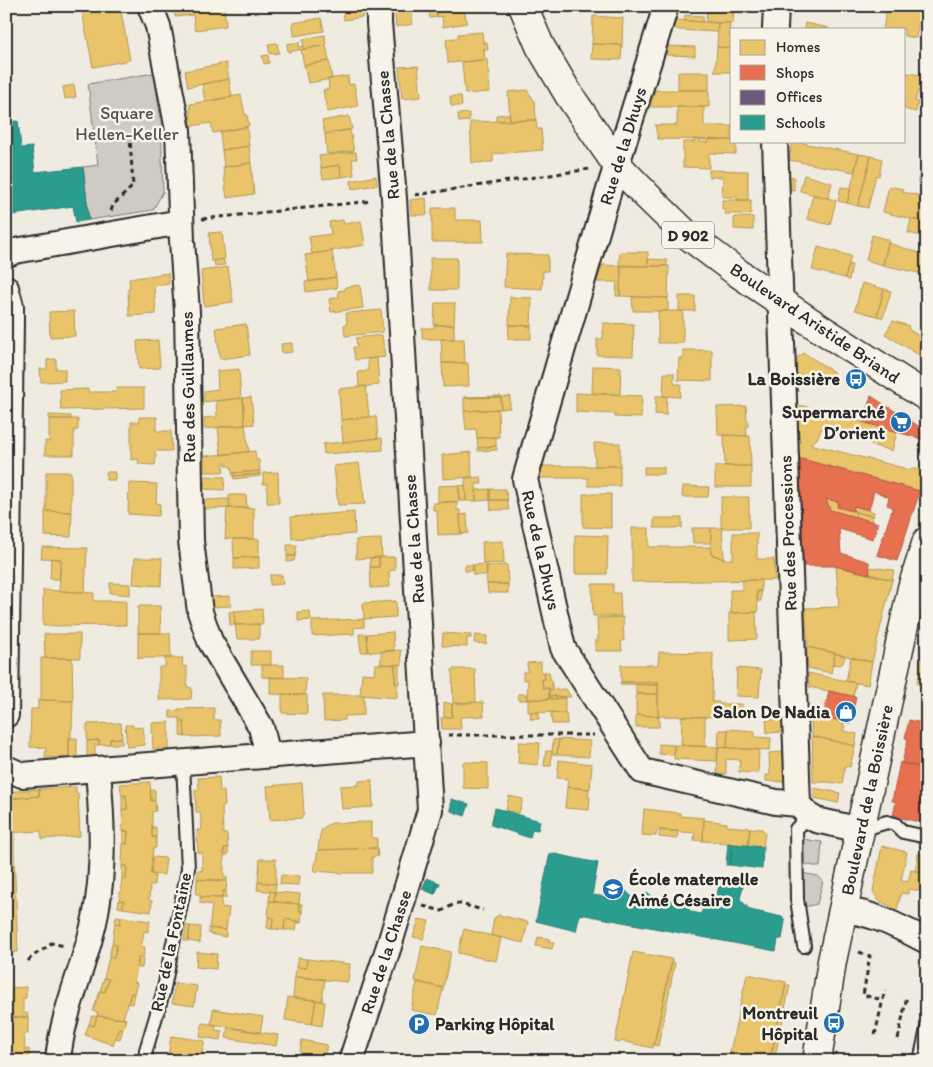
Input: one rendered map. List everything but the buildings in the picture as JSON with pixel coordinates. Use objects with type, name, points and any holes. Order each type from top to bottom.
[{"type":"main road","name":"D 902","points":[[523,6],[540,46],[569,95],[617,165]]},
{"type":"main road","name":"Boulevard Aristide Briand","points":[[617,165],[685,233],[738,273],[927,397]]},
{"type":"main road","name":"Boulevard de la Boissière","points":[[817,1061],[832,961],[912,588],[927,541]]},
{"type":"street","name":"Rue des Guillaumes","points":[[150,6],[158,26],[178,130],[181,222],[187,312],[191,541],[200,612],[210,641],[261,727],[268,755]]},
{"type":"street","name":"Rue de la Chasse","points":[[351,1061],[390,943],[430,810],[394,198],[379,6]]},
{"type":"street","name":"Rue de la Dhuys","points":[[666,6],[617,165],[525,479],[563,648],[611,726],[642,771],[776,802],[803,810],[816,820],[861,830]]},
{"type":"street","points":[[775,28],[776,6]]},
{"type":"street","name":"Rue des Processions","points":[[775,142],[780,300],[803,810]]},
{"type":"street","points":[[6,255],[15,251],[181,222]]},
{"type":"street","points":[[6,288],[11,322],[8,384],[6,715]]},
{"type":"street","points":[[6,768],[22,775],[427,743]]},
{"type":"street","points":[[6,749],[6,757]]},
{"type":"street","points":[[58,1061],[65,1020],[87,952],[96,916],[101,868],[102,828],[98,770]]},
{"type":"street","points":[[843,910],[874,916],[927,941]]},
{"type":"lane","name":"Rue de la Fontaine","points":[[146,1061],[146,1050],[163,992],[188,870],[183,763]]},
{"type":"lane","points":[[803,810],[796,829],[796,899],[804,946]]},
{"type":"lane","points":[[861,830],[888,822],[895,824],[904,832],[927,837]]},
{"type":"lane","points":[[920,1061],[927,1029]]},
{"type":"path","points":[[112,234],[108,218],[113,205],[133,186],[130,138]]},
{"type":"path","points":[[427,743],[443,735],[593,736],[611,726]]},
{"type":"path","points":[[433,909],[442,911],[456,903],[483,910]]},
{"type":"path","points":[[28,961],[51,943],[87,952]]},
{"type":"path","points":[[837,944],[870,956],[863,995],[883,1000]]},
{"type":"path","points":[[875,1035],[885,990]]},
{"type":"path","points":[[898,1039],[907,996]]},
{"type":"green space","name":"Square Hellen-Keller","points":[[154,73],[161,121],[163,192],[153,210],[89,220],[83,167],[98,165],[88,84]]},
{"type":"green space","points":[[802,839],[822,842],[820,867],[803,864]]},
{"type":"green space","points":[[801,873],[818,876],[823,881],[817,904],[804,907],[801,894]]},
{"type":"place","name":"La Boissière","points":[[856,379]]},
{"type":"place","name":"Supermarché D’orient","points":[[901,422]]},
{"type":"place","name":"Salon De Nadia","points":[[846,712]]},
{"type":"place","name":"École maternelle Aimé Césaire","points":[[613,889]]},
{"type":"place","name":"Montreuil Hôpital","points":[[834,1023]]},
{"type":"place","name":"Parking Hôpital","points":[[419,1024]]}]
